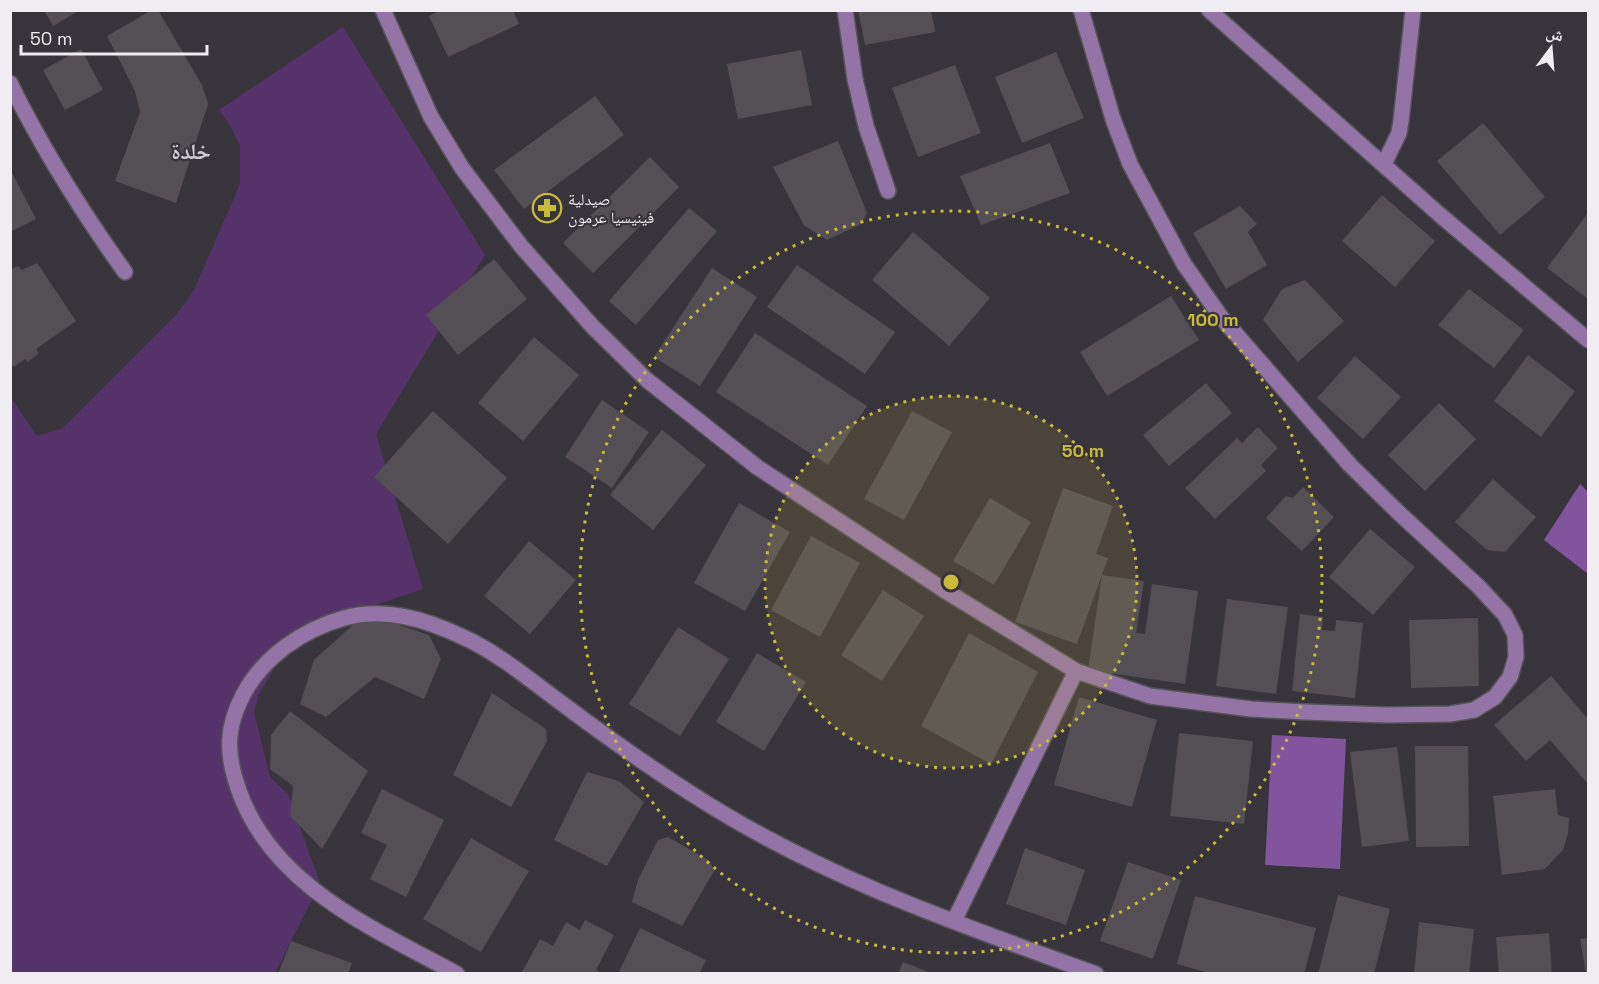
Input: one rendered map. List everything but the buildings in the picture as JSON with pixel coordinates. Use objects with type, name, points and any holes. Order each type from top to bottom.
[{"type":"street","points":[[383,10],[431,117],[445,141],[480,193],[569,303],[647,380],[711,433],[807,502],[1021,639],[1076,671],[1149,696],[1251,709],[1387,716],[1450,714],[1474,710],[1495,697],[1510,677],[1516,657],[1515,635],[1505,615],[1478,586],[1350,465],[1221,317],[1184,264],[1131,164],[1113,120],[1081,10]]},
{"type":"street","points":[[845,10],[855,79],[866,126],[888,190]]},
{"type":"street","points":[[1209,10],[1321,112],[1588,340]]},
{"type":"street","points":[[1384,164],[1399,133],[1413,10]]},
{"type":"street","points":[[10,83],[52,163],[125,272]]},
{"type":"street","points":[[458,974],[356,919],[322,896],[295,874],[273,851],[243,802],[233,772],[229,744],[234,714],[249,684],[269,659],[295,639],[319,626],[375,612],[405,616],[434,624],[467,638],[515,669],[581,718],[696,797],[743,825],[841,876],[1096,974]]},
{"type":"street","points":[[954,921],[1076,671]]},
{"type":"shaded area","points":[[343,27],[485,255],[376,434],[423,589],[296,632],[259,694],[254,712],[270,777],[288,794],[320,883],[275,973],[11,973],[10,396],[37,436],[63,428],[176,315],[194,290],[240,184],[240,146],[230,125],[219,110]]},
{"type":"shaded area","points":[[1580,484],[1588,492],[1588,574],[1544,540]]},
{"type":"shaded area","points":[[1272,735],[1346,739],[1340,869],[1265,865]]},
{"type":"place","name":"صيدلية فينيسيا عرمون","points":[[547,208]]},
{"type":"district","name":"خلدة","points":[[191,151]]}]
